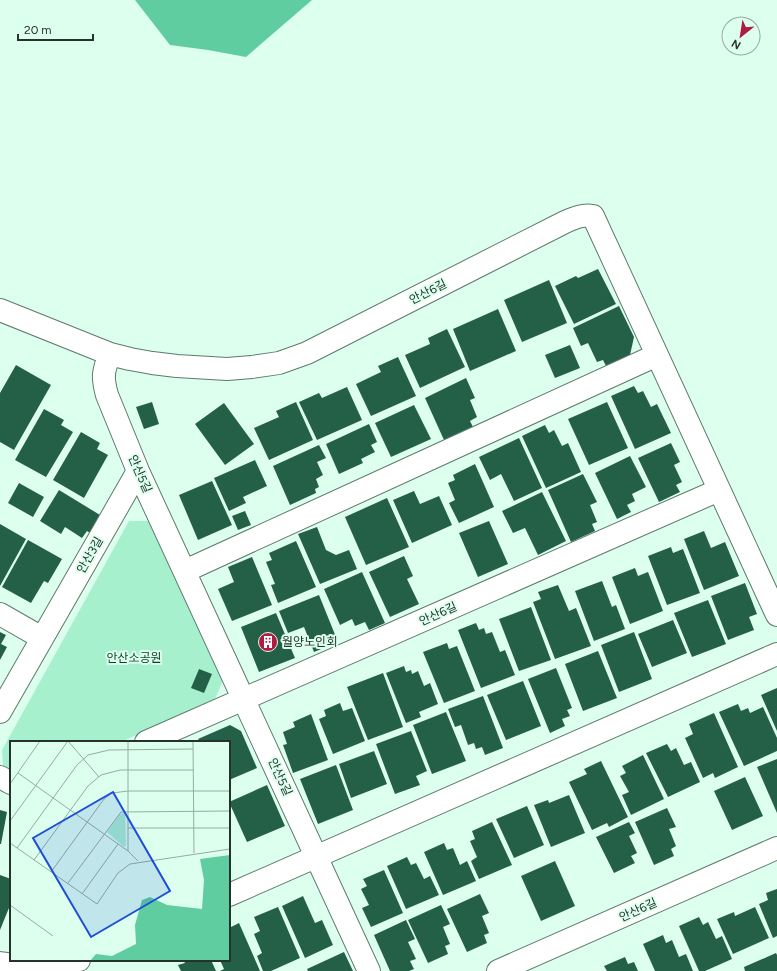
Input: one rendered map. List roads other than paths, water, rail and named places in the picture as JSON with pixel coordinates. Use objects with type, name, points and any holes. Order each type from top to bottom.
[{"type":"street","name":"안산6길","points":[[110,354],[130,359],[177,366],[227,369],[279,363],[307,353],[565,222],[579,217],[589,215],[593,216],[777,615]]},
{"type":"street","points":[[0,310],[110,354]]},
{"type":"street","name":"안산5길","points":[[110,354],[103,375],[104,383],[107,395],[138,471],[369,971]]},
{"type":"street","points":[[185,571],[657,355]]},
{"type":"street","name":"안산3길","points":[[0,712],[138,471]]},
{"type":"street","name":"안산6길","points":[[244,699],[720,490]]},
{"type":"street","points":[[0,614],[42,638]]},
{"type":"street","points":[[230,895],[777,654]]},
{"type":"street","points":[[148,741],[244,699]]},
{"type":"street","points":[[0,777],[10,782]]},
{"type":"street","name":"안산6길","points":[[498,971],[777,848]]},
{"type":"street","points":[[0,963],[28,966],[54,965],[74,961]]},
{"type":"place","name":"월양노인회","points":[[268,642]]},
{"type":"park label","name":"안산소공원","points":[[134,658]]}]
